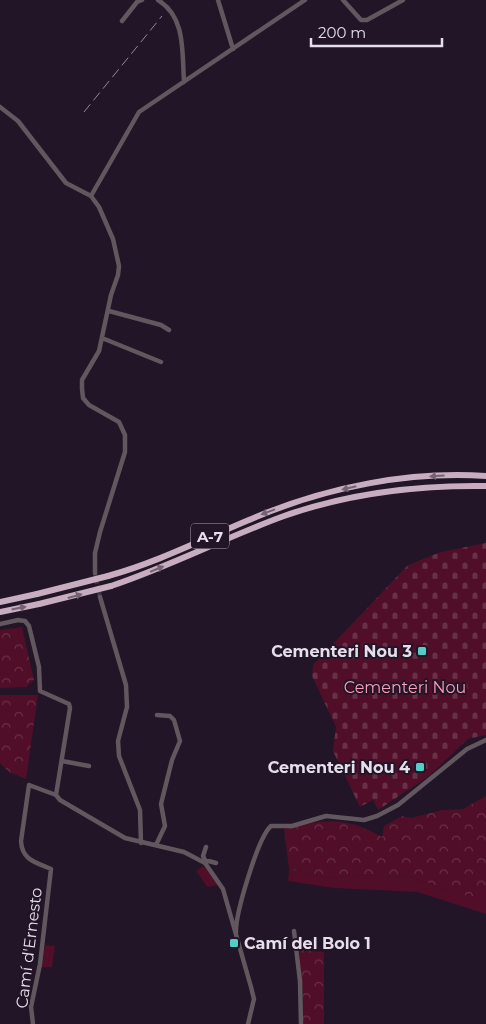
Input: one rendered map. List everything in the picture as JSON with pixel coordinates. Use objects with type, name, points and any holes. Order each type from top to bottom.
[{"type":"highway","name":"A-7","points":[[0,602],[108,576],[155,560],[258,516],[314,496],[414,477],[486,476]]},
{"type":"highway","name":"A-7","points":[[0,612],[111,586],[278,518],[316,506],[387,491],[424,486],[486,486]]},
{"type":"street","points":[[122,21],[137,2],[142,0]]},
{"type":"street","points":[[158,0],[176,16],[179,25],[184,82]]},
{"type":"street","points":[[218,0],[232,49]]},
{"type":"street","points":[[293,0],[295,7]]},
{"type":"street","points":[[91,196],[139,112],[305,0]]},
{"type":"street","points":[[343,0],[361,20],[367,20],[403,0]]},
{"type":"street","points":[[0,107],[18,121],[66,182],[91,196],[106,220],[113,239],[119,266],[99,351],[82,380],[84,398],[90,404],[119,422],[125,435],[125,452],[95,554],[95,573]]},
{"type":"street","points":[[109,311],[161,325],[169,330]]},
{"type":"street","points":[[102,338],[160,362]]},
{"type":"street","points":[[100,597],[126,686],[127,707],[118,741],[119,756],[140,810],[141,842]]},
{"type":"street","points":[[0,624],[18,620],[25,621],[29,626],[39,667],[40,691],[69,704],[70,708],[56,795]]},
{"type":"street","points":[[156,845],[165,826],[161,804],[172,760],[180,741],[174,720],[170,716],[157,715]]},
{"type":"street","points":[[236,941],[236,929],[252,865],[265,831],[270,826],[292,826],[326,816],[364,820],[377,816],[398,805],[467,749],[486,740]]},
{"type":"street","points":[[62,761],[89,766]]},
{"type":"street","name":"Camí d'Ernesto","points":[[33,1024],[31,1007],[40,964],[51,869],[24,856],[20,841],[29,785],[56,795],[60,800],[123,837],[184,852],[198,858],[212,871],[223,889],[236,941],[254,999],[248,1024]]},
{"type":"street","points":[[205,860],[203,856],[206,847]]},
{"type":"street","points":[[198,858],[216,863]]},
{"type":"street","points":[[294,931],[300,981],[301,1024]]},
{"type":"green space","name":"Cementeri Nou","points":[[486,543],[486,735],[468,739],[429,776],[378,810],[373,800],[360,807],[333,751],[336,727],[312,676],[313,665],[408,565],[441,552]]},
{"type":"green space","points":[[22,627],[34,680],[26,687],[0,688],[0,630]]},
{"type":"green space","points":[[0,695],[38,695],[26,779],[9,772],[0,763]]},
{"type":"green space","points":[[486,796],[486,896],[467,896],[411,877],[354,875],[331,878],[289,869],[284,829],[311,823],[334,821],[357,825],[382,837],[384,826],[402,816],[411,818],[442,810],[463,809]]},
{"type":"green space","points":[[203,866],[220,885],[207,887],[196,871]]},
{"type":"green space","points":[[289,869],[331,878],[354,875],[411,877],[467,896],[486,896],[486,914],[417,892],[334,888],[288,881]]},
{"type":"green space","points":[[45,945],[55,946],[52,967],[42,967]]},
{"type":"green space","points":[[299,950],[324,952],[324,1024],[303,1024],[303,994]]},
{"type":"tunnel","points":[[95,573],[100,597]]},
{"type":"railway","points":[[84,112],[162,16]]},
{"type":"place","name":"Cementeri Nou 3","points":[[422,651]]},
{"type":"place","name":"Cementeri Nou 4","points":[[420,767]]},
{"type":"place","name":"Camí del Bolo 1","points":[[234,943]]}]
